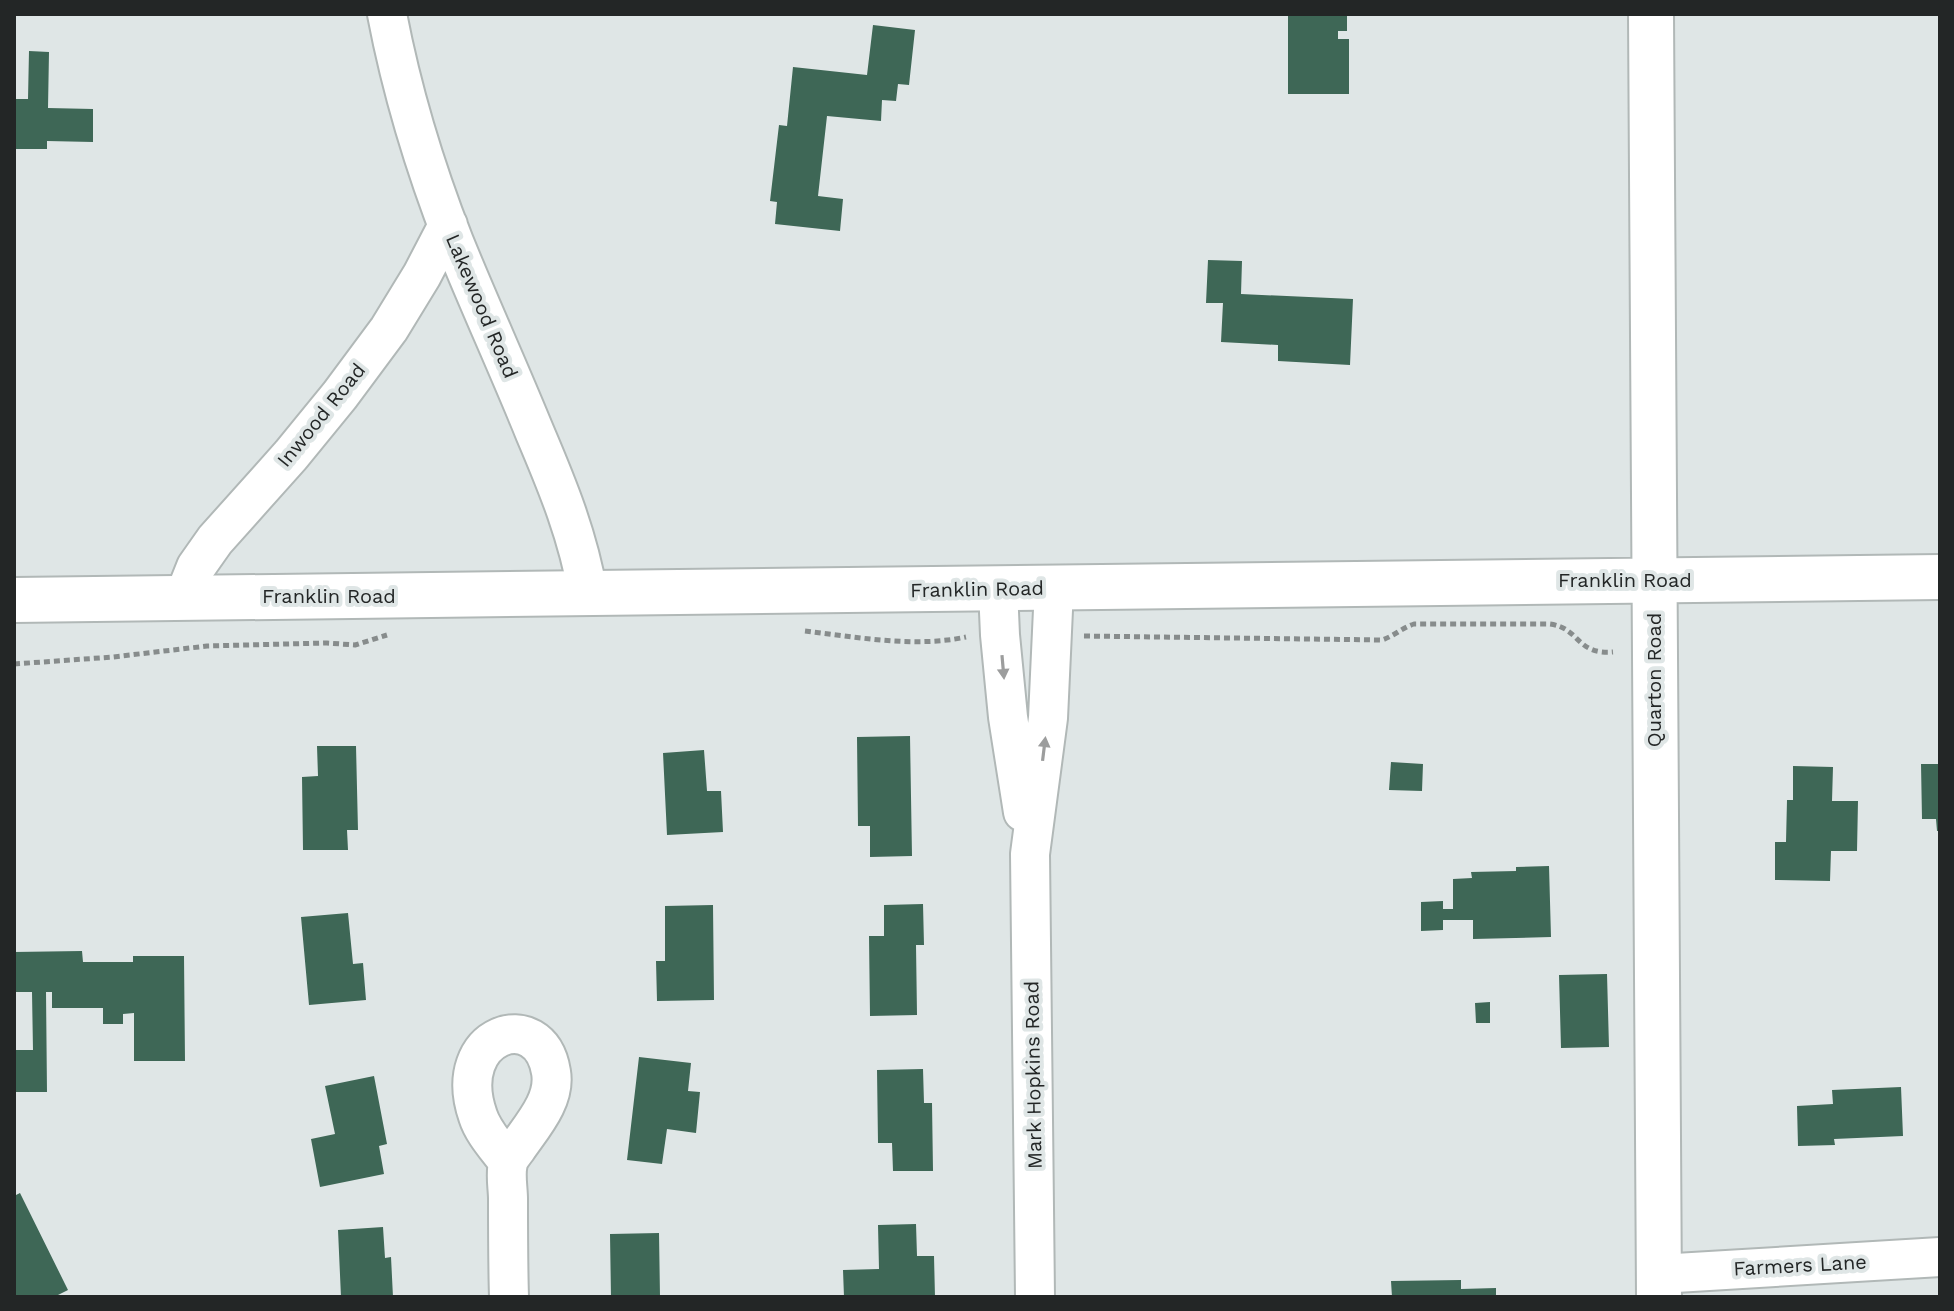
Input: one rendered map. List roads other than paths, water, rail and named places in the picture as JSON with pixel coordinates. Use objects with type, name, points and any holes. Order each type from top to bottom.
[{"type":"street","name":"Lakewood Road","points":[[387,14],[396,59],[428,171],[564,504],[582,557],[588,594]]},
{"type":"street","name":"Quarton Road","points":[[1651,14],[1659,1285]]},
{"type":"street","name":"Inwood Road","points":[[184,597],[196,567],[215,540],[291,455],[389,329],[448,225]]},
{"type":"street","name":"Franklin Road","points":[[14,600],[1940,577]]},
{"type":"street","name":"Mark Hopkins Road","points":[[1035,1297],[1030,854],[1048,718],[1054,588]]},
{"type":"street","name":"Mark Hopkins Road","points":[[998,589],[1008,717],[1030,854]]},
{"type":"street","points":[[508,1162],[509,1297]]},
{"type":"street","name":"Farmers Lane","points":[[1659,1285],[1940,1257]]}]
